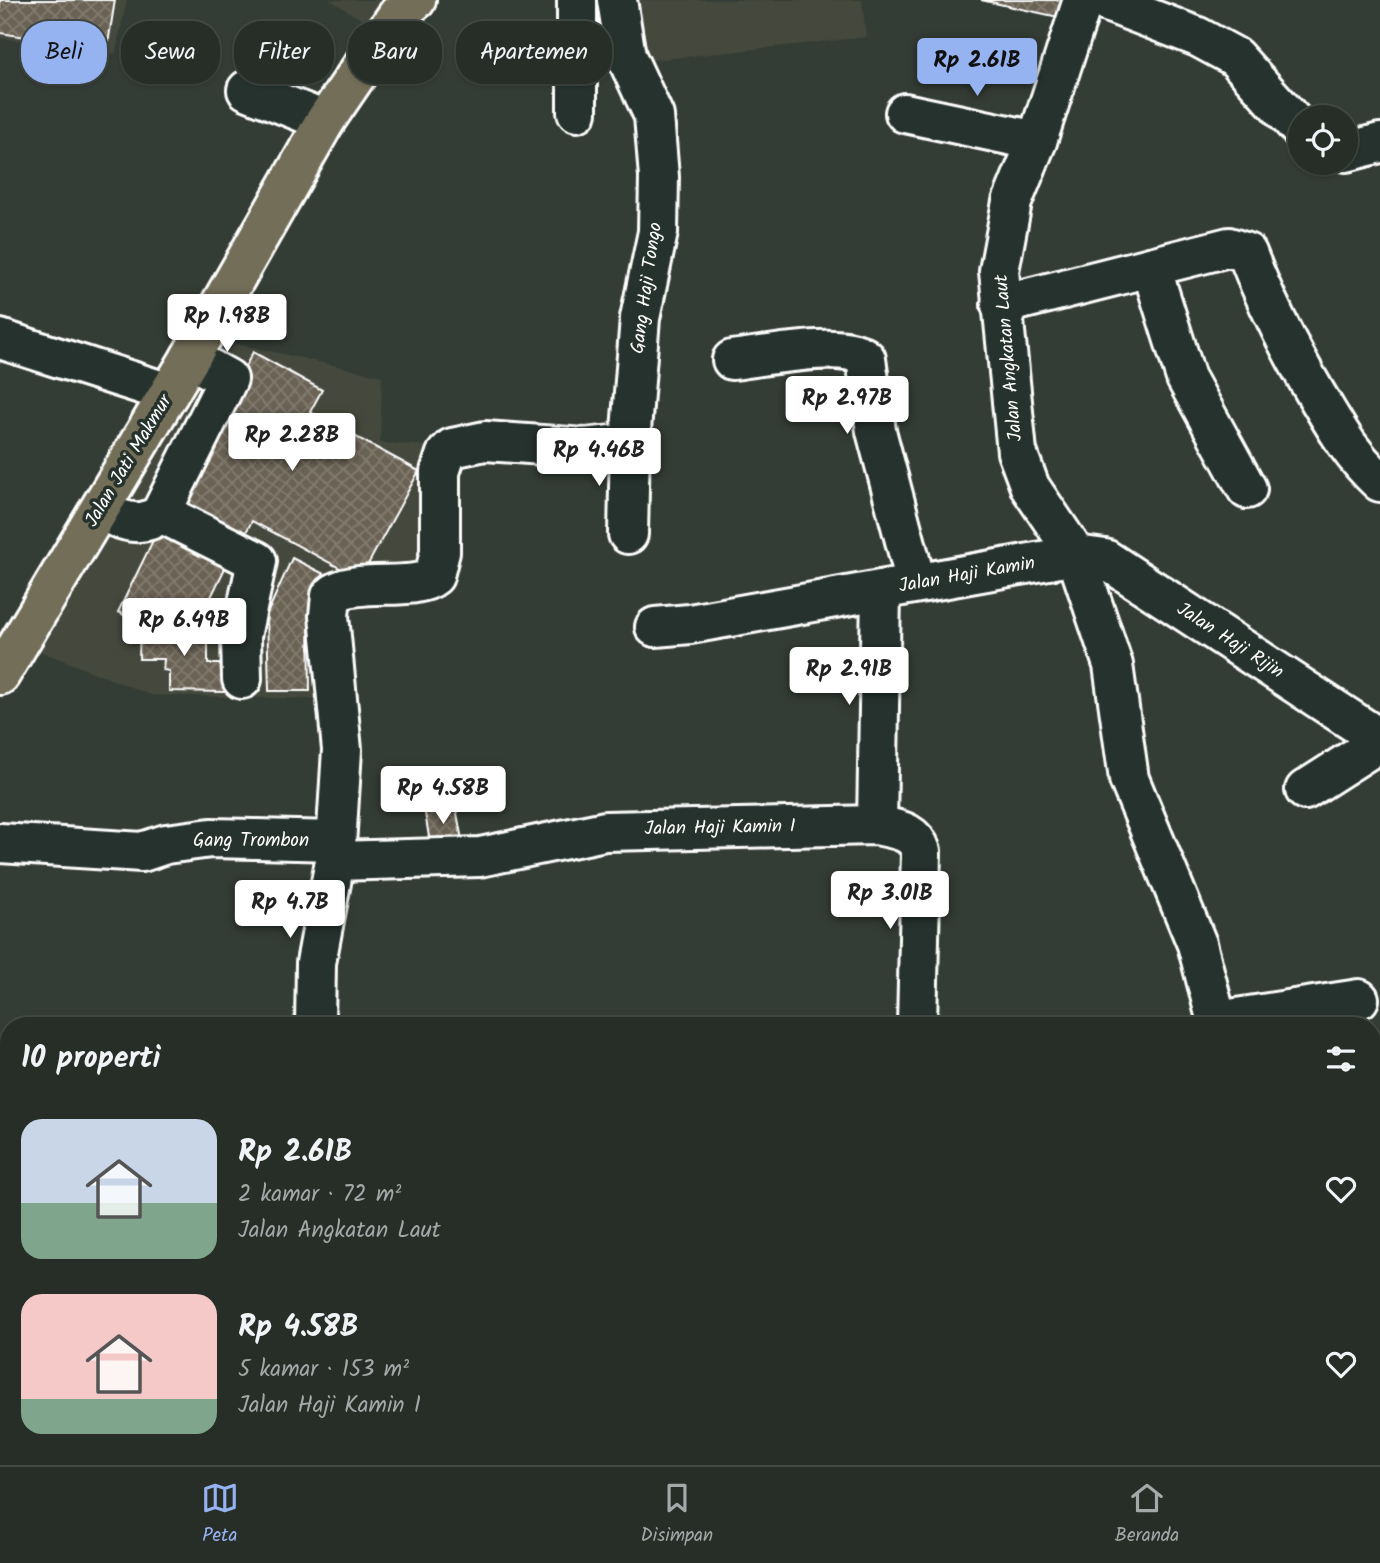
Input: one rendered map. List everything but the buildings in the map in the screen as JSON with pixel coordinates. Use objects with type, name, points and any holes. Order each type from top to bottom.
[{"type":"main road","name":"Jalan Jati Makmur","points":[[0,675],[169,394],[325,121],[398,14],[416,0]]},
{"type":"street","points":[[577,0],[577,112]]},
{"type":"street","name":"Gang Haji Tongo","points":[[617,0],[626,56],[654,116],[659,177],[658,232],[640,318],[630,443],[628,534]]},
{"type":"street","name":"Jalan Angkatan Laut","points":[[1083,0],[1037,141],[1012,202],[999,271],[1017,452],[1030,487],[1076,555],[1113,664],[1129,779],[1197,944],[1215,1017]]},
{"type":"street","points":[[1102,0],[1198,37],[1235,57],[1288,116]]},
{"type":"street","points":[[247,90],[325,121]]},
{"type":"street","points":[[905,113],[1037,141]]},
{"type":"street","points":[[1358,149],[1380,143]]},
{"type":"street","points":[[1001,305],[1229,247],[1247,253],[1268,308],[1285,341],[1354,457],[1380,482]]},
{"type":"street","points":[[1151,267],[1186,378],[1247,489]]},
{"type":"street","points":[[0,340],[169,394]]},
{"type":"street","points":[[654,626],[690,624],[899,586],[888,481],[864,356],[853,352],[818,350],[732,360]]},
{"type":"street","points":[[100,511],[130,522],[146,522],[161,513],[228,379],[190,358]]},
{"type":"street","points":[[315,1017],[316,963],[335,851],[342,750],[329,616],[331,596],[354,587],[424,582],[434,576],[440,552],[440,472],[446,454],[452,448],[485,441],[585,448],[630,443]]},
{"type":"street","points":[[161,513],[257,561],[241,636],[242,679]]},
{"type":"street","name":"Jalan Haji Kamin","points":[[877,825],[899,586],[1076,555]]},
{"type":"street","name":"Jalan Haji Rijin","points":[[1076,555],[1105,559],[1380,740]]},
{"type":"street","points":[[1305,790],[1380,740]]},
{"type":"street","name":"Jalan Haji Kamin I","points":[[335,851],[480,857],[605,831],[877,825],[909,833],[917,838],[921,851],[917,1017]]},
{"type":"street","name":"Gang Trombon","points":[[0,843],[142,852],[166,844],[211,838],[335,851]]},
{"type":"street","points":[[1252,1017],[1359,999]]},
{"type":"shaded area","points":[[0,0],[127,0],[115,54],[107,53],[107,21],[21,21],[21,41],[0,38]]},
{"type":"shaded area","points":[[330,0],[407,0],[384,21],[364,21]]},
{"type":"shaded area","points":[[625,0],[862,0],[866,37],[636,62]]},
{"type":"shaded area","points":[[223,341],[382,376],[380,443],[430,446],[422,569],[314,619],[318,699],[151,695],[40,651]]}]
